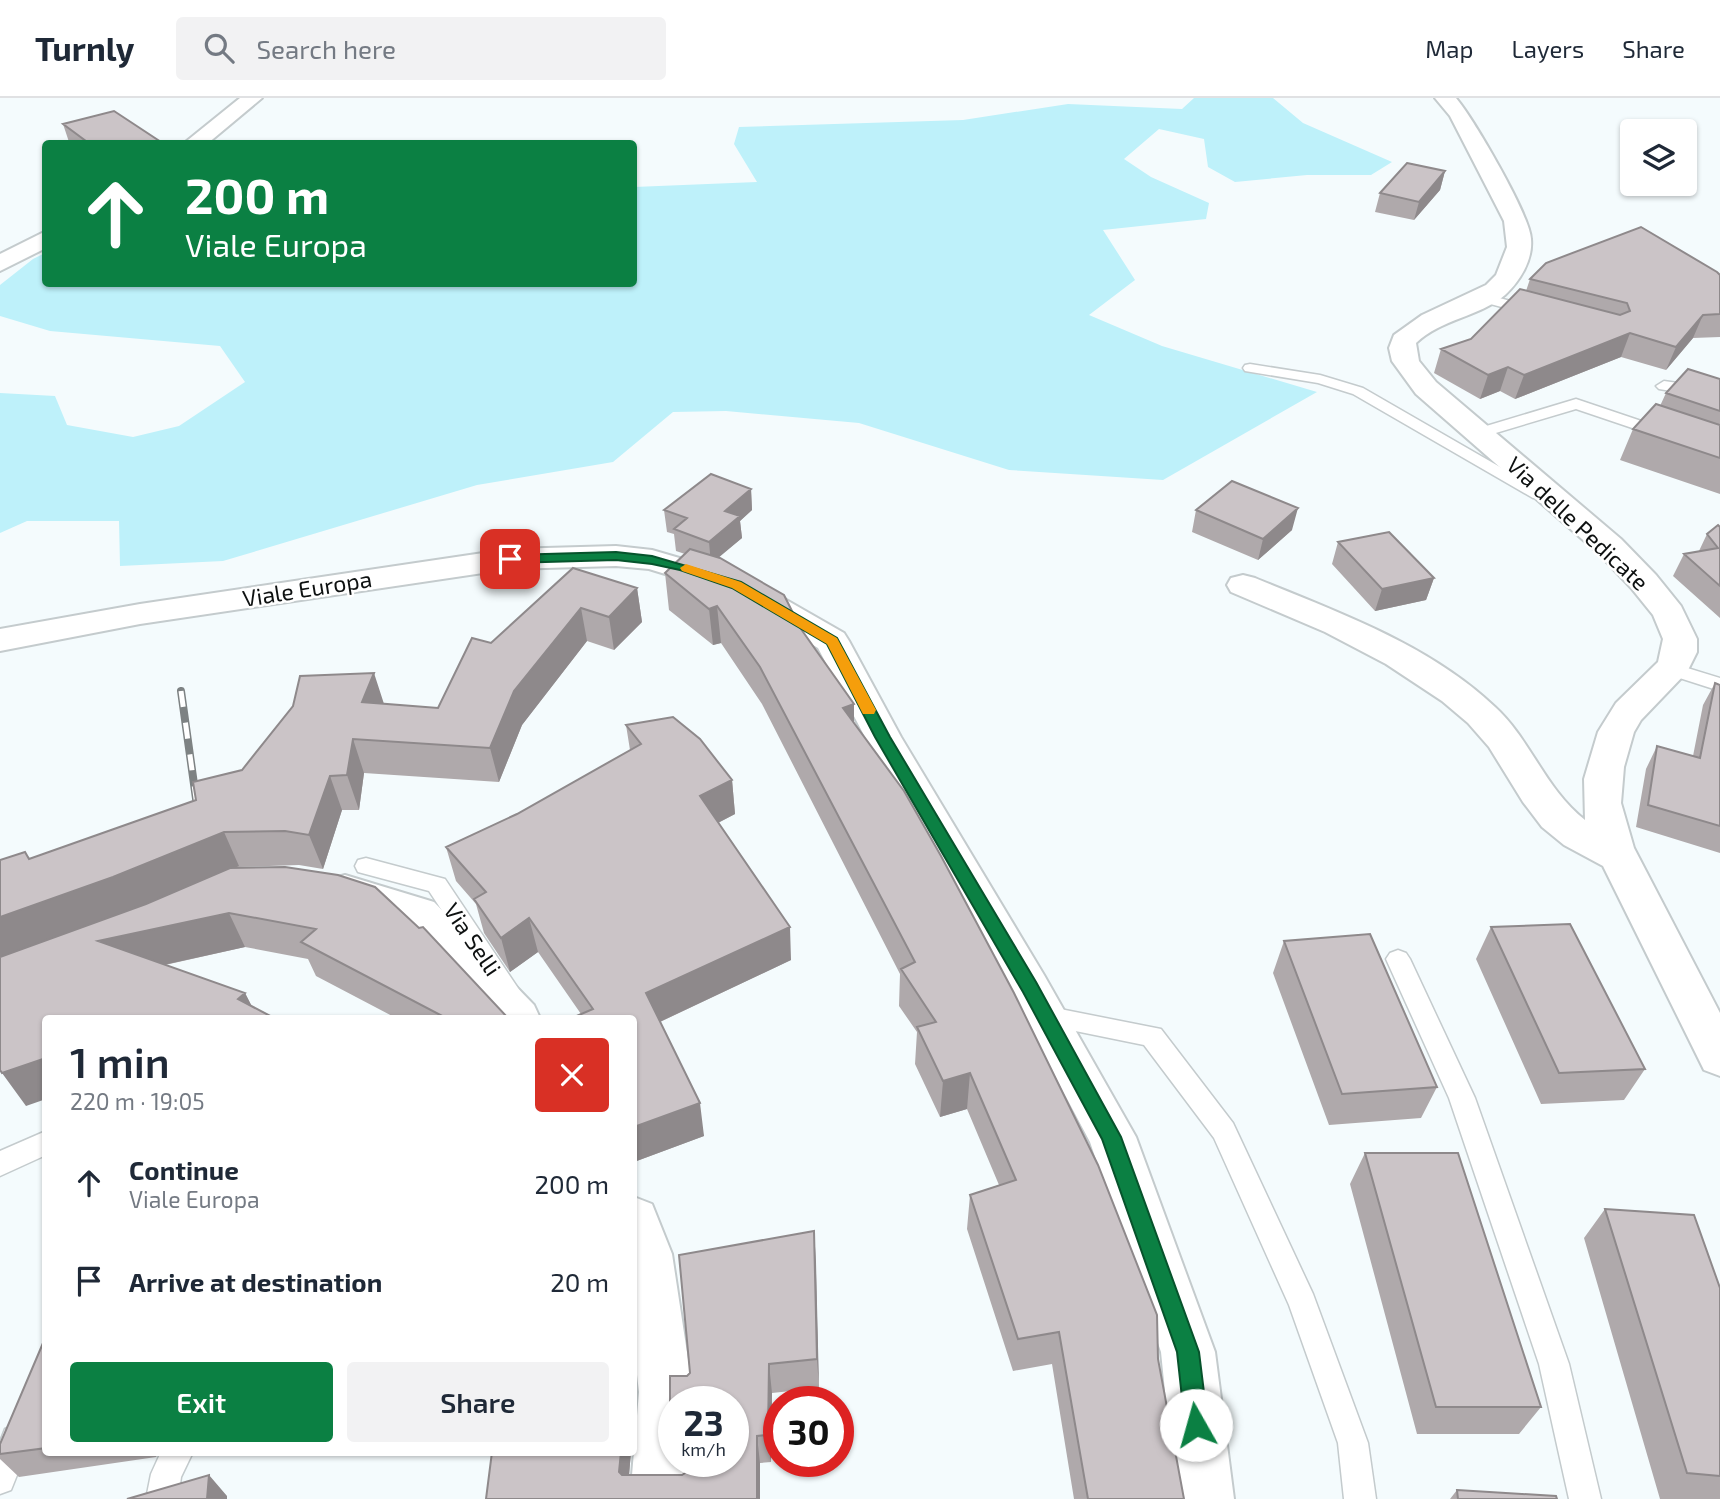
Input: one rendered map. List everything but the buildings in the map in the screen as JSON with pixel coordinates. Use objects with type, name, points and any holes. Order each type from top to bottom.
[{"type":"street","points":[[198,140],[252,98]]},
{"type":"street","name":"Via delle Pedicate","points":[[1445,98],[1459,114],[1519,232],[1519,250],[1512,274],[1503,285],[1484,298],[1414,331],[1403,341],[1401,347],[1406,362],[1420,381],[1634,571],[1666,610],[1680,638],[1679,650],[1671,669]]},
{"type":"street","points":[[0,264],[42,240]]},
{"type":"street","name":"Viale Europa","points":[[0,640],[140,614],[429,570],[510,559],[616,556],[652,560],[736,585],[832,641],[890,749],[1112,1137],[1188,1352],[1205,1499]]},
{"type":"street","points":[[1243,585],[1349,631],[1451,691],[1481,715],[1501,736],[1555,817],[1582,838],[1619,856]]},
{"type":"street","points":[[1671,669],[1629,710],[1612,741],[1602,800],[1606,825],[1619,856],[1720,1057]]},
{"type":"street","points":[[313,885],[354,892],[419,913],[515,1015]]},
{"type":"street","points":[[637,1227],[648,1254],[666,1392],[659,1499]]},
{"type":"lane","points":[[1484,298],[1548,315]]},
{"type":"lane","points":[[1251,368],[1320,379],[1358,391],[1574,515]]},
{"type":"lane","points":[[1664,386],[1720,394]]},
{"type":"lane","points":[[1479,433],[1576,404],[1681,440]]},
{"type":"lane","points":[[1671,669],[1720,685]]},
{"type":"lane","name":"Via Selli","points":[[366,866],[437,885],[524,1015]]},
{"type":"lane","points":[[1398,959],[1467,1111],[1554,1364],[1586,1499]]},
{"type":"lane","points":[[1045,1016],[1152,1036],[1224,1131],[1303,1304],[1353,1443],[1360,1499]]},
{"type":"lane","points":[[0,1164],[42,1144]]},
{"type":"lane","points":[[0,1479],[25,1419]]},
{"type":"lane","points":[[162,1499],[166,1474],[176,1456]]},
{"type":"shaded area","points":[[1194,98],[1273,98],[1303,123],[1392,162],[1371,175],[1307,175],[1235,182],[1208,167],[1204,139],[1159,129],[1124,159],[1151,177],[1209,203],[1206,219],[1103,230],[1135,280],[1089,315],[1162,346],[1317,392],[1163,480],[1009,470],[859,423],[726,411],[673,412],[613,462],[477,485],[223,561],[120,566],[119,521],[27,521],[0,533],[0,393],[55,396],[67,425],[133,437],[179,426],[245,382],[220,346],[50,331],[0,316],[0,285],[42,254],[42,287],[637,287],[637,187],[757,182],[734,144],[739,127],[963,120],[1068,104],[1182,109]]},
{"type":"railway","points":[[181,691],[199,820]]},
{"type":"slow traffic","points":[[686,568],[736,585],[832,641],[869,710]]},
{"type":"route","points":[[510,559],[616,556],[685,567],[736,585],[832,641],[883,737],[1030,987],[1112,1137],[1188,1352],[1196,1425]]}]
